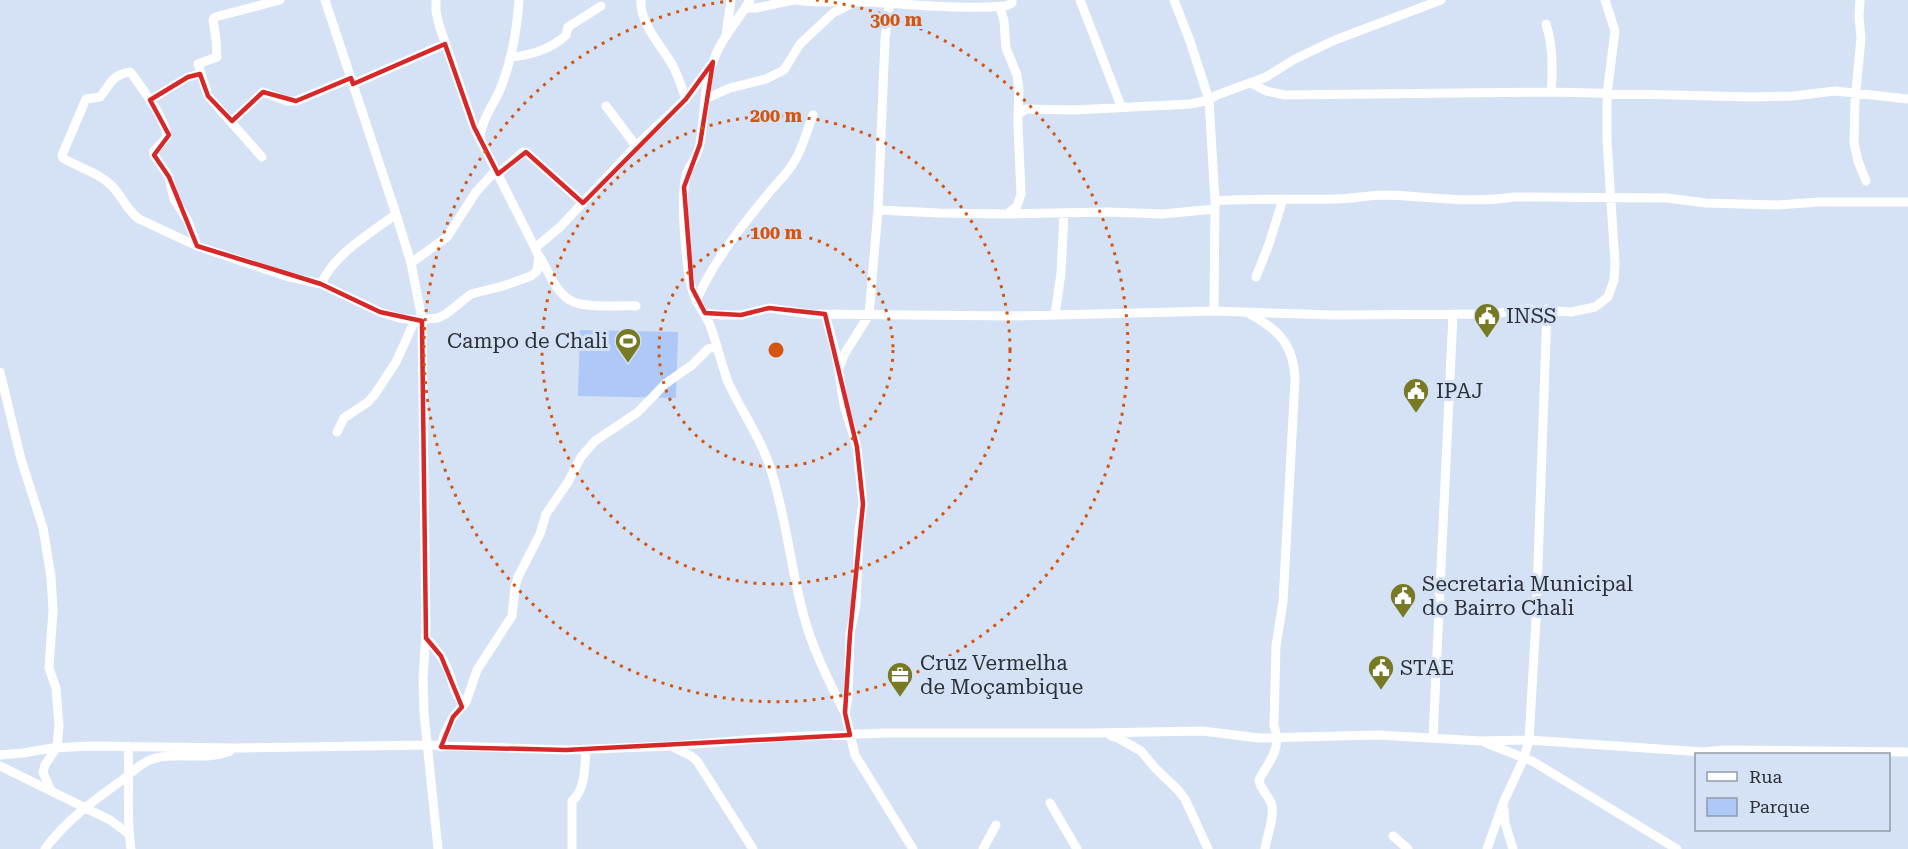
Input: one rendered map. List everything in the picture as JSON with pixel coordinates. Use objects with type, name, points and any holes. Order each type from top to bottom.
[{"type":"street","points":[[262,157],[208,96],[200,74],[199,63],[217,57],[213,23],[215,17],[280,0]]},
{"type":"street","points":[[325,0],[411,263],[418,319],[426,638],[423,679],[427,746],[438,849]]},
{"type":"street","points":[[436,0],[436,10],[445,44],[467,109],[537,252],[556,285],[573,303],[636,306]]},
{"type":"street","points":[[480,139],[483,122],[500,88],[510,57],[518,19],[519,0]]},
{"type":"street","points":[[641,0],[640,10],[644,20],[672,65],[686,99]]},
{"type":"street","points":[[726,38],[731,0]]},
{"type":"street","points":[[197,246],[188,221],[174,199],[169,177],[154,155],[154,151],[167,137],[167,133],[150,100],[130,72],[118,74],[100,97],[86,99],[62,155],[68,162],[102,177],[114,188],[133,215],[197,246],[286,276],[321,284],[380,312],[399,318],[438,318],[471,294],[503,286],[537,272],[537,252],[636,146],[686,99],[713,62],[747,4],[756,8],[795,0],[818,3],[889,2],[960,8],[1000,7],[1008,5],[1012,0]]},
{"type":"street","points":[[1080,0],[1121,106]]},
{"type":"street","points":[[1174,0],[1209,100],[1215,205],[1214,311]]},
{"type":"street","points":[[1018,115],[1026,109],[1074,110],[1191,104],[1209,100],[1266,77],[1295,59],[1335,40],[1441,0]]},
{"type":"street","points":[[705,313],[741,315],[770,309],[810,314],[869,315],[1055,315],[1214,311],[1333,315],[1492,314],[1516,310],[1547,309],[1559,312],[1595,306],[1608,297],[1614,280],[1615,263],[1607,140],[1607,94],[1615,31],[1605,0]]},
{"type":"street","points":[[1860,0],[1861,38],[1854,143],[1858,162],[1866,181]]},
{"type":"street","points":[[838,370],[869,315],[878,210],[885,39],[889,2]]},
{"type":"street","points":[[705,99],[730,88],[766,80],[784,70],[800,44],[833,13],[853,3]]},
{"type":"street","points":[[510,57],[526,56],[558,42],[566,35],[568,27],[601,6]]},
{"type":"street","points":[[1000,7],[1004,21],[1006,48],[1017,75],[1019,90],[1021,194],[1017,206],[1007,214]]},
{"type":"street","points":[[1546,24],[1553,75],[1551,92]]},
{"type":"street","points":[[232,121],[263,92],[287,101],[296,101],[445,44]]},
{"type":"street","points":[[713,62],[705,99],[700,144],[687,171],[684,187],[687,255],[692,288],[696,301],[705,313],[728,382],[762,446],[770,467],[807,629],[845,714],[856,758],[913,849]]},
{"type":"street","points":[[150,100],[188,77],[200,74]]},
{"type":"street","points":[[1251,83],[1266,91],[1286,95],[1551,92],[1753,97],[1794,96],[1835,91],[1908,99]]},
{"type":"street","points":[[1204,84],[1223,93]]},
{"type":"street","points":[[606,106],[636,146]]},
{"type":"street","points":[[696,301],[718,260],[796,159],[813,114]]},
{"type":"street","points":[[411,263],[447,237],[476,192],[523,152],[526,152],[583,203]]},
{"type":"street","points":[[878,210],[1007,214],[1108,212],[1162,214],[1254,198],[1339,199],[1387,195],[1492,201],[1514,197],[1667,198],[1706,203],[1761,205],[1818,202],[1908,202]]},
{"type":"street","points":[[1256,277],[1283,199]]},
{"type":"street","points":[[1055,315],[1061,273],[1064,213]]},
{"type":"street","points":[[321,284],[331,267],[343,255],[396,214]]},
{"type":"street","points":[[1488,849],[1504,801],[1524,758],[1529,740],[1536,620],[1547,309]]},
{"type":"street","points":[[1248,312],[1275,330],[1295,363],[1294,419],[1283,602],[1276,646],[1274,725],[1277,737],[1274,756],[1259,780],[1272,806],[1265,849]]},
{"type":"street","points":[[825,314],[836,354],[844,405],[857,447],[863,504],[859,530],[856,604],[850,634],[848,697],[845,714]]},
{"type":"street","points":[[1433,738],[1453,314]]},
{"type":"street","points":[[337,432],[344,418],[368,402],[375,394],[396,362],[418,319]]},
{"type":"street","points":[[441,747],[453,717],[464,705],[477,670],[512,616],[514,587],[518,577],[540,534],[546,514],[568,482],[581,457],[595,441],[638,412],[665,384],[692,366],[708,349],[717,346]]},
{"type":"street","points":[[0,372],[21,459],[43,528],[47,549],[53,610],[49,668],[58,701],[57,747],[45,765],[44,772],[51,791]]},
{"type":"street","points":[[426,638],[441,656],[448,669],[452,688],[464,705]]},
{"type":"street","points":[[0,755],[57,747],[427,746],[586,750],[783,737],[1202,731],[1239,737],[1377,735],[1481,741],[1529,740],[1703,752],[1724,750],[1908,752]]},
{"type":"street","points":[[1101,733],[1118,738],[1141,751],[1169,780],[1185,799],[1208,849]]},
{"type":"street","points":[[1481,741],[1532,761],[1677,849]]},
{"type":"street","points":[[128,746],[131,849]]},
{"type":"street","points":[[670,746],[681,750],[697,761],[753,849]]},
{"type":"street","points":[[45,849],[62,827],[145,762],[158,758],[213,756],[235,748]]},
{"type":"street","points":[[572,849],[572,801],[577,797],[580,789],[586,750]]},
{"type":"street","points":[[0,766],[110,820],[129,834]]},
{"type":"street","points":[[1504,801],[1505,823],[1513,849]]},
{"type":"street","points":[[1050,803],[1077,849]]},
{"type":"street","points":[[983,849],[996,825]]},
{"type":"street","points":[[1393,836],[1408,849]]},
{"type":"highlighted area","points":[[445,44],[474,127],[498,174],[526,152],[583,203],[686,99],[713,62],[700,144],[684,187],[692,288],[705,313],[741,315],[769,308],[825,314],[857,447],[863,504],[845,713],[850,735],[566,750],[441,747],[453,717],[462,707],[441,656],[426,638],[422,321],[380,312],[321,284],[197,246],[169,177],[154,155],[169,135],[150,100],[188,77],[200,74],[208,96],[232,121],[263,92],[296,101],[351,78],[353,84]]},
{"type":"green space","name":"Campo de Chali","points":[[580,330],[678,332],[676,398],[578,396]]},
{"type":"place","name":"INSS","points":[[1487,339]]},
{"type":"place","name":"Campo de Chali","points":[[628,364]]},
{"type":"place","name":"IPAJ","points":[[1416,414]]},
{"type":"place","name":"Secretaria Municipal do Bairro Chali","points":[[1403,619]]},
{"type":"place","name":"STAE","points":[[1381,691]]},
{"type":"place","name":"Cruz Vermelha de Moçambique","points":[[900,698]]}]
